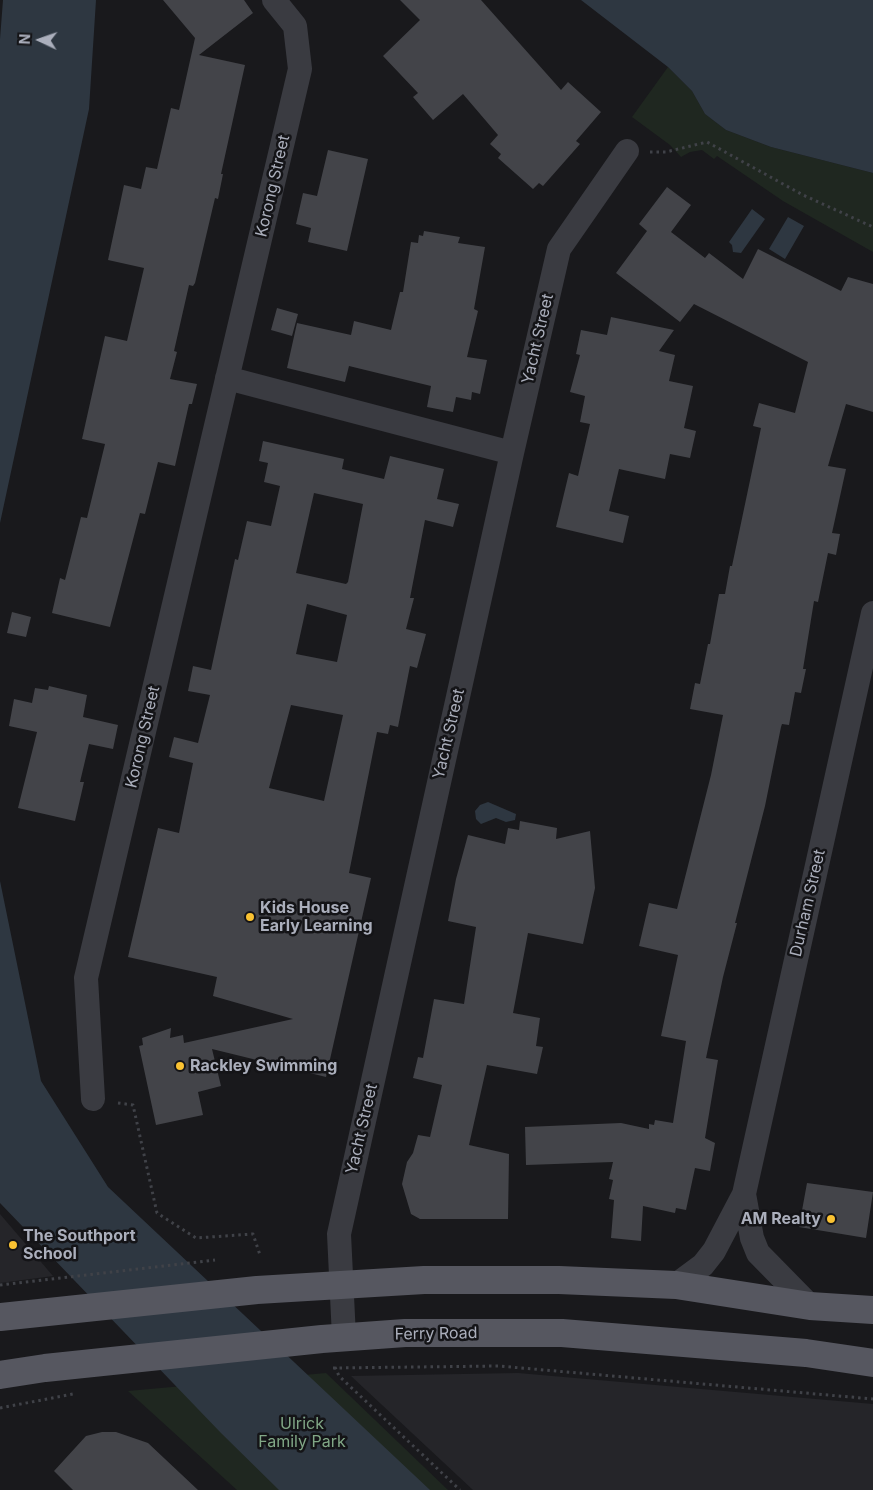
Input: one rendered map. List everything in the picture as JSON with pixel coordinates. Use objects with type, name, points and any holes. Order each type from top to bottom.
[{"type":"main road","points":[[8,1316],[257,1290],[424,1280],[540,1280],[676,1284],[810,1306],[873,1310]]},
{"type":"main road","name":"Ferry Road","points":[[0,1375],[45,1368],[324,1339],[405,1333],[562,1333],[806,1353],[873,1362]]},
{"type":"street","name":"Korong Street","points":[[93,1099],[86,978],[300,69],[295,26],[274,0]]},
{"type":"street","name":"Yacht Street","points":[[324,1339],[340,1286],[338,1234],[512,452],[560,249],[627,151]]},
{"type":"street","points":[[227,378],[512,452]]},
{"type":"street","name":"Durham Street","points":[[676,1284],[703,1266],[714,1250],[744,1194],[873,613]]},
{"type":"street","name":"Durham Street","points":[[744,1194],[752,1238],[758,1252],[810,1306]]},
{"type":"path","points":[[627,151],[666,152],[706,142],[803,195],[873,226]]},
{"type":"path","points":[[93,1099],[133,1105],[157,1213],[196,1238],[253,1234],[260,1255]]},
{"type":"path","points":[[0,1285],[215,1260]]},
{"type":"path","points":[[324,1339],[339,1376],[460,1490]]},
{"type":"path","points":[[330,1368],[499,1366],[873,1399]]},
{"type":"path","points":[[0,1408],[81,1393]]},
{"type":"shaded area","points":[[3,0],[96,0],[89,109],[0,523],[0,39]]},
{"type":"shaded area","points":[[581,0],[873,0],[873,173],[771,147],[726,130],[705,114],[692,91],[668,67]]},
{"type":"shaded area","points":[[752,209],[765,219],[741,253],[733,252],[732,245],[729,242]]},
{"type":"shaded area","points":[[788,217],[804,226],[785,259],[769,249]]},
{"type":"shaded area","points":[[488,802],[516,814],[515,820],[506,822],[496,818],[481,824],[476,819],[475,811],[480,805]]},
{"type":"shaded area","points":[[0,881],[41,1081],[108,1187],[430,1490],[279,1490],[221,1433],[0,1203]]},
{"type":"shaded area","name":"The Southport School","points":[[0,1214],[53,1276],[0,1283]]},
{"type":"shaded area","points":[[518,1373],[873,1404],[873,1490],[473,1490],[351,1376]]},
{"type":"green space","points":[[668,67],[692,91],[705,114],[726,130],[771,147],[873,173],[873,252],[783,201],[717,156],[714,159],[702,150],[690,152],[681,157],[670,145],[632,117]]},
{"type":"green space","name":"Ulrick Family Park","points":[[326,1373],[448,1490],[237,1490],[128,1391]]},
{"type":"building","points":[[163,0],[244,0],[253,13],[199,55],[245,65],[221,174],[223,174],[218,199],[215,198],[195,283],[193,286],[189,285],[174,351],[177,352],[170,379],[197,384],[192,404],[189,404],[175,466],[158,462],[145,514],[140,513],[110,627],[52,613],[60,578],[65,580],[81,517],[87,518],[105,444],[82,439],[105,336],[127,341],[144,268],[108,260],[124,185],[141,189],[146,167],[157,169],[171,108],[179,110],[195,38]]},
{"type":"building","points":[[400,0],[481,0],[561,90],[568,82],[601,112],[576,141],[580,144],[543,186],[539,183],[533,189],[498,158],[501,154],[490,144],[498,135],[463,94],[433,120],[413,97],[418,93],[383,56],[420,20]]},
{"type":"building","points":[[328,150],[368,159],[347,251],[308,242],[311,228],[296,224],[303,193],[317,196]]},
{"type":"building","points":[[667,187],[691,205],[671,232],[705,258],[709,253],[743,279],[758,249],[841,291],[848,277],[873,284],[873,412],[846,404],[828,466],[846,469],[832,533],[840,534],[836,555],[828,553],[818,602],[814,601],[803,669],[806,669],[801,693],[795,692],[789,725],[782,724],[781,727],[765,806],[735,923],[737,923],[723,977],[706,1058],[718,1060],[705,1138],[715,1143],[710,1171],[695,1168],[686,1210],[676,1208],[675,1213],[643,1206],[641,1241],[611,1238],[614,1200],[609,1199],[613,1180],[609,1179],[613,1162],[526,1165],[525,1127],[621,1123],[649,1129],[649,1124],[654,1125],[655,1120],[673,1123],[686,1041],[661,1036],[678,955],[639,946],[649,903],[677,909],[711,775],[723,715],[690,709],[695,683],[700,684],[708,644],[710,644],[719,594],[725,594],[730,566],[732,566],[761,428],[753,426],[759,403],[795,413],[808,362],[694,304],[680,322],[616,273],[647,231],[639,224]]},
{"type":"building","points":[[424,231],[460,237],[458,243],[485,247],[474,309],[478,311],[467,357],[487,360],[480,394],[472,392],[471,400],[456,397],[453,412],[427,407],[431,386],[349,366],[345,382],[287,368],[297,323],[351,335],[354,321],[391,330],[400,292],[403,292],[411,242],[418,243],[419,235],[423,236]]},
{"type":"building","points":[[277,308],[298,314],[292,336],[271,330]]},
{"type":"building","points":[[611,317],[674,330],[659,351],[675,355],[669,381],[693,386],[684,428],[696,431],[690,458],[670,454],[665,479],[619,469],[609,511],[629,516],[623,543],[556,527],[569,473],[578,476],[590,424],[580,422],[585,396],[570,392],[580,355],[576,354],[581,330],[607,335]]},
{"type":"building","points":[[263,441],[344,459],[342,469],[384,479],[390,456],[444,469],[437,499],[459,504],[453,527],[425,520],[410,598],[414,598],[406,629],[426,634],[417,668],[410,666],[398,727],[390,725],[388,734],[377,732],[349,873],[371,878],[326,1077],[212,1049],[221,1086],[198,1092],[203,1115],[156,1125],[139,1046],[143,1045],[142,1038],[171,1028],[170,1038],[183,1035],[184,1043],[293,1019],[213,996],[217,977],[128,957],[158,828],[179,833],[193,763],[169,757],[174,737],[198,743],[210,695],[188,691],[193,666],[211,670],[235,559],[238,560],[247,521],[271,526],[280,486],[264,482],[268,463],[259,461]],"holes":[[[314,493],[363,504],[348,582],[346,584],[296,573]],[[307,604],[347,615],[337,662],[296,654]],[[291,705],[343,715],[324,801],[269,788]]]},
{"type":"building","points":[[12,612],[31,617],[26,637],[7,633]]},
{"type":"building","points":[[49,686],[87,695],[83,717],[118,725],[113,749],[89,744],[80,782],[84,782],[75,821],[18,808],[37,732],[9,726],[14,699],[32,703],[35,688],[48,690]]},
{"type":"building","points":[[520,821],[557,828],[556,839],[590,831],[595,888],[583,944],[528,933],[513,1013],[540,1018],[536,1046],[543,1047],[537,1074],[487,1065],[469,1145],[509,1154],[508,1219],[420,1219],[411,1214],[402,1184],[407,1162],[413,1153],[418,1135],[430,1137],[442,1085],[413,1078],[418,1057],[423,1058],[434,999],[464,1004],[476,927],[448,921],[456,879],[468,835],[505,844],[508,828],[519,830]]},
{"type":"building","points":[[807,1183],[873,1192],[866,1238],[799,1227]]},
{"type":"building","points":[[102,1432],[116,1432],[148,1443],[198,1490],[73,1490],[54,1471],[86,1436]]},
{"type":"place","name":"Kids House Early Learning","points":[[250,917]]},
{"type":"place","name":"Rackley Swimming","points":[[180,1066]]},
{"type":"place","name":"AM Realty","points":[[831,1219]]},
{"type":"place","name":"The Southport School","points":[[13,1245]]}]
